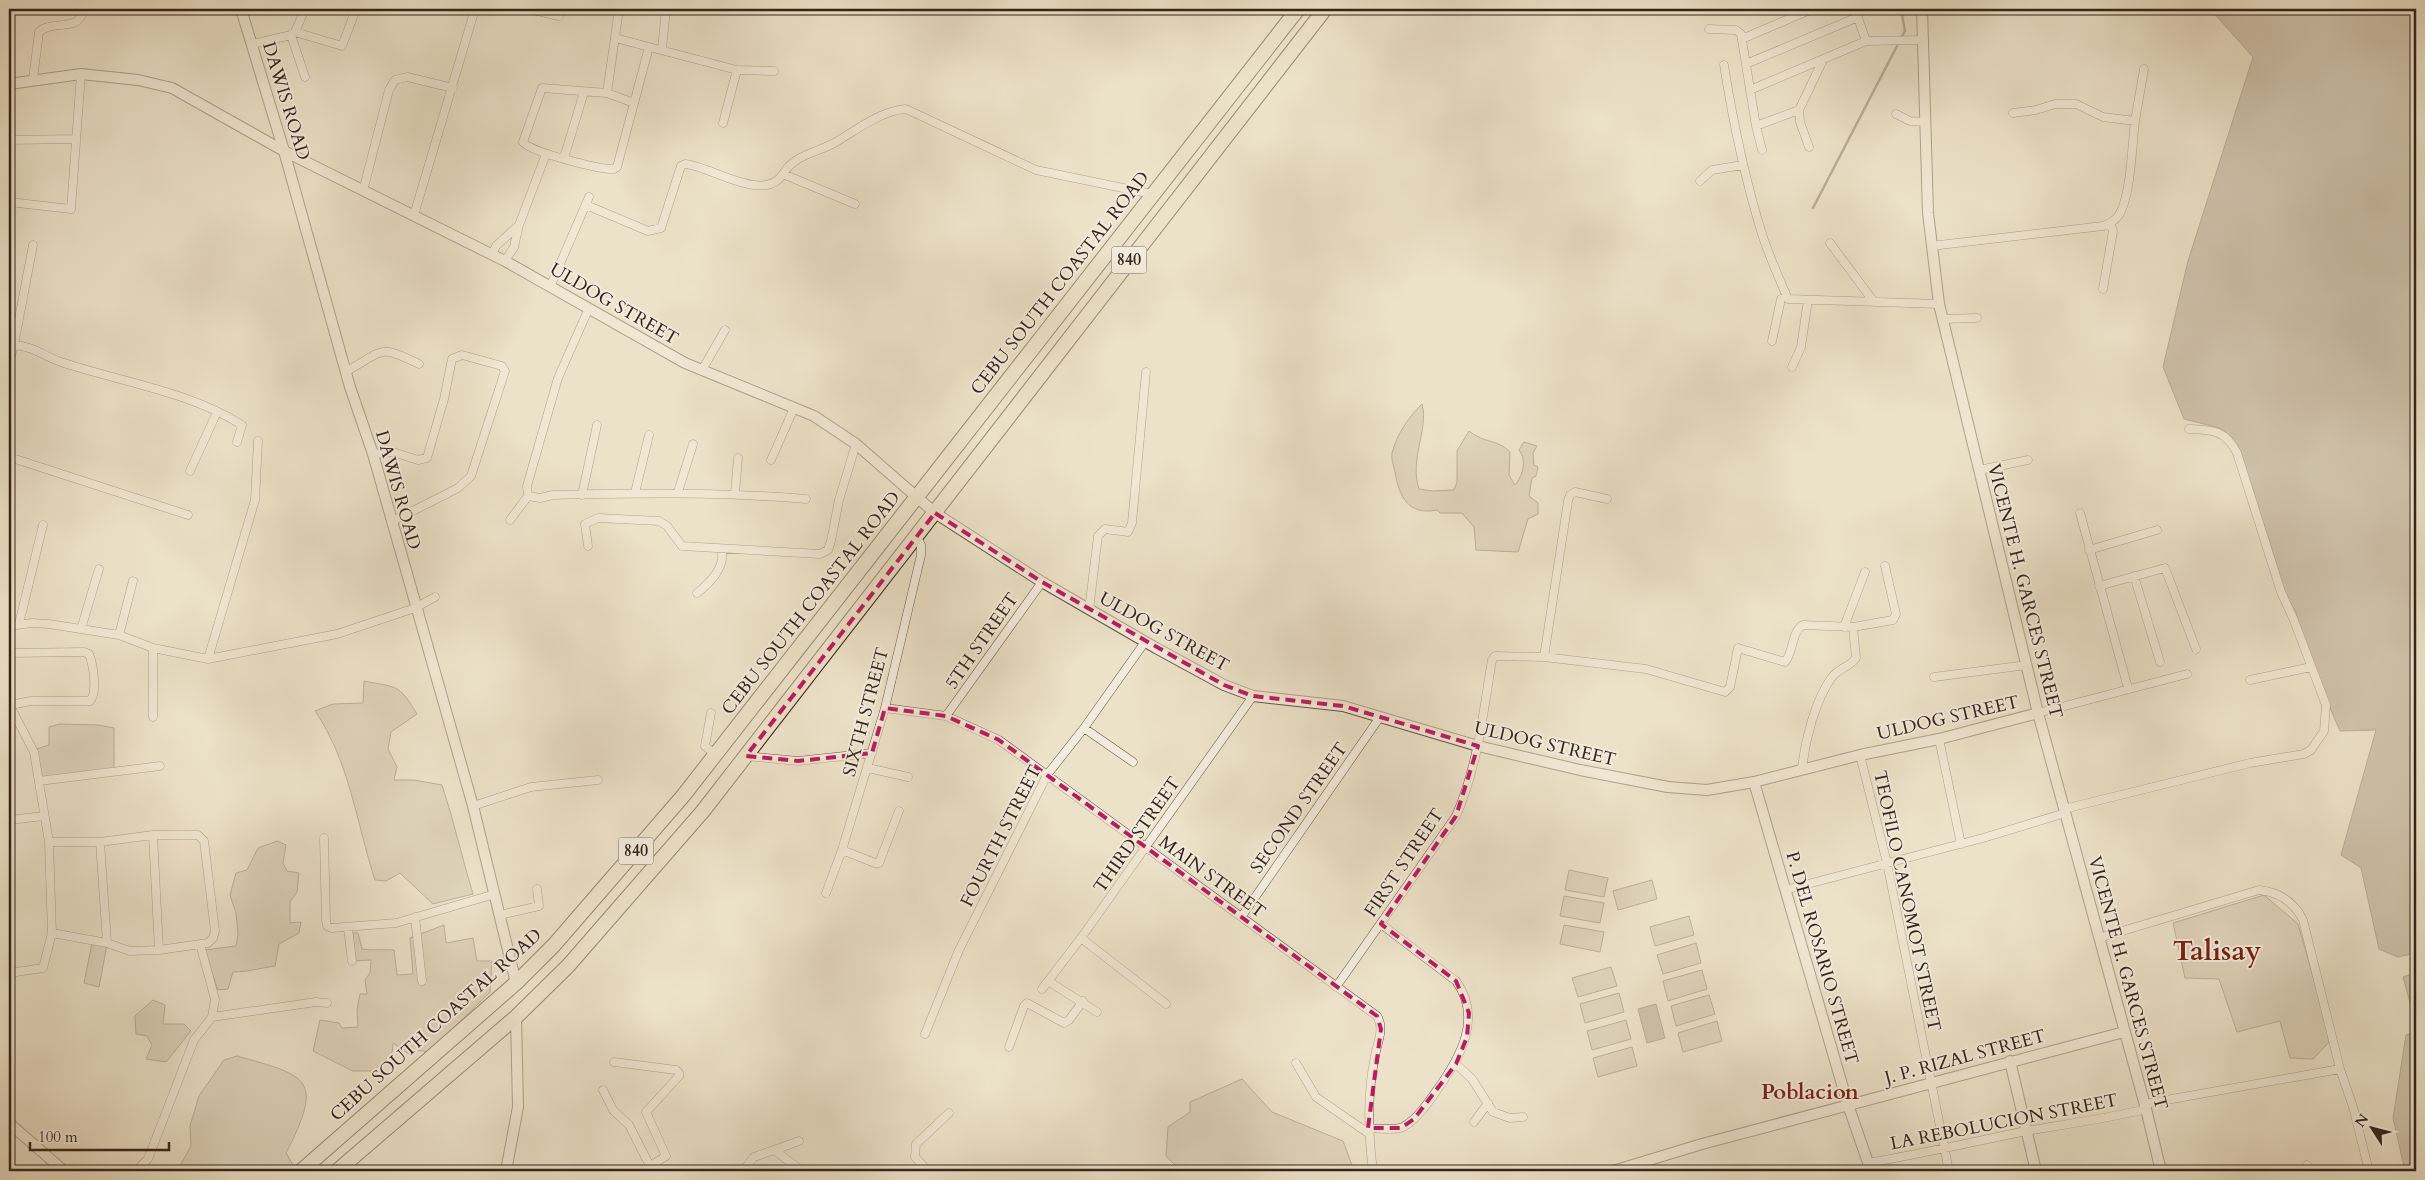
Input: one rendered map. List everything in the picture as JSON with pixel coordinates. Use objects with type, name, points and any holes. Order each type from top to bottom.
[{"type":"highway","name":"CEBU SOUTH COASTAL ROAD","points":[[301,1171],[516,983],[554,945],[683,796],[1298,9]]},
{"type":"highway","name":"840","points":[[337,1171],[516,1017],[568,966],[703,811],[1325,9]]},
{"type":"street","points":[[33,79],[39,32],[46,28],[76,22],[82,17],[83,9]]},
{"type":"street","name":"DAWIS ROAD","points":[[241,9],[284,151],[350,387],[373,454],[472,806],[516,983]]},
{"type":"street","points":[[305,9],[293,34],[306,77]]},
{"type":"street","points":[[252,44],[293,34],[342,46],[356,9]]},
{"type":"street","points":[[414,215],[475,9]]},
{"type":"street","points":[[528,9],[559,16]]},
{"type":"street","points":[[607,93],[619,9]]},
{"type":"street","points":[[662,49],[666,9]]},
{"type":"street","points":[[1742,39],[1812,9]]},
{"type":"street","points":[[1855,9],[1866,41]]},
{"type":"street","name":"VICENTE H. GARCES STREET","points":[[1922,9],[1928,213],[1942,320],[2038,713],[2161,1171]]},
{"type":"street","points":[[1746,64],[1858,17]]},
{"type":"street","points":[[1709,29],[1736,30],[1742,34],[1756,126],[1762,150]]},
{"type":"street","points":[[615,38],[737,70],[774,71]]},
{"type":"street","points":[[1750,90],[1866,41],[1924,40]]},
{"type":"street","points":[[634,102],[607,93],[546,87],[540,92],[523,142],[529,148],[546,154],[614,170],[617,167],[649,47]]},
{"type":"street","points":[[1809,147],[1800,122],[1799,110],[1823,60]]},
{"type":"street","points":[[1724,65],[1743,165],[1763,236],[1788,299],[1939,304]]},
{"type":"street","points":[[1931,246],[2002,239],[2103,226],[2110,223],[2119,214],[2124,201],[2144,69]]},
{"type":"street","points":[[723,123],[737,70]]},
{"type":"street","points":[[9,202],[71,209],[81,74]]},
{"type":"street","name":"ULDOG STREET","points":[[9,84],[33,79],[81,74],[138,80],[172,88],[284,151],[492,254],[685,363],[814,416],[856,444],[935,513],[1042,582],[1145,642],[1224,684],[1254,696],[1343,706],[1478,746],[1580,770],[1668,787],[1707,790],[1754,782],[1860,755],[1939,739],[2187,674]]},
{"type":"street","points":[[363,191],[389,90],[395,80],[407,77],[453,88]]},
{"type":"street","points":[[564,158],[584,92]]},
{"type":"street","points":[[2013,113],[2036,110],[2055,104],[2076,104],[2103,117],[2135,120]]},
{"type":"street","points":[[586,205],[648,231],[656,231],[661,228],[681,166],[685,164],[754,185],[770,186],[779,180],[788,165],[800,157],[836,142],[851,131],[894,110],[906,109],[1036,170],[1152,194]]},
{"type":"street","points":[[1756,126],[1799,110]]},
{"type":"street","points":[[1896,114],[1910,121],[1926,122]]},
{"type":"street","points":[[9,140],[76,139]]},
{"type":"street","points":[[505,261],[514,247],[519,225],[546,154]]},
{"type":"street","points":[[1700,181],[1712,170],[1743,165]]},
{"type":"street","points":[[783,174],[814,185],[855,204]]},
{"type":"street","points":[[550,287],[589,197]]},
{"type":"street","points":[[2103,289],[2112,231],[2110,223]]},
{"type":"street","points":[[492,254],[496,246],[519,225]]},
{"type":"street","points":[[1830,243],[1874,302]]},
{"type":"street","points":[[9,362],[14,345],[33,244]]},
{"type":"street","points":[[1772,341],[1781,299]]},
{"type":"street","points":[[1792,367],[1801,347],[1808,300]]},
{"type":"street","points":[[510,520],[528,496],[527,486],[558,378],[589,308]]},
{"type":"street","points":[[1942,320],[1977,318]]},
{"type":"street","points":[[702,370],[725,330]]},
{"type":"street","points":[[14,345],[30,346],[59,361],[173,394],[217,412],[242,425],[237,442]]},
{"type":"street","points":[[347,371],[383,351],[391,350],[419,364]]},
{"type":"street","points":[[373,454],[393,452],[418,460],[427,458],[444,399],[452,359],[462,355],[502,366],[505,371],[471,476],[458,488],[391,522]]},
{"type":"street","points":[[1089,610],[1098,536],[1105,529],[1128,532],[1132,524],[1146,372]]},
{"type":"street","points":[[771,460],[794,408]]},
{"type":"street","points":[[190,472],[217,412]]},
{"type":"street","points":[[582,494],[597,425]]},
{"type":"street","points":[[1786,890],[1961,844],[2065,811],[2250,763],[2304,754],[2311,750],[2324,731],[2326,705],[2293,618],[2280,592],[2276,573],[2235,448],[2224,434],[2216,430],[2189,429]]},
{"type":"street","points":[[635,493],[649,435]]},
{"type":"street","points":[[208,658],[255,500],[258,441]]},
{"type":"street","points":[[678,492],[693,444]]},
{"type":"street","points":[[588,546],[585,524],[598,518],[624,518],[659,521],[667,526],[682,546],[820,554],[828,550],[856,444]]},
{"type":"street","points":[[9,457],[188,515]]},
{"type":"street","points":[[735,493],[738,458]]},
{"type":"street","points":[[1979,470],[2028,460]]},
{"type":"street","points":[[528,496],[540,498],[582,494],[678,492],[735,493],[806,499]]},
{"type":"street","points":[[1544,657],[1570,495],[1575,492],[1607,499]]},
{"type":"street","points":[[2080,513],[2128,688]]},
{"type":"street","points":[[19,624],[43,525]]},
{"type":"street","points":[[2089,550],[2157,530]]},
{"type":"street","name":"SIXTH STREET","points":[[826,893],[842,850],[886,708],[921,555],[921,545],[916,536]]},
{"type":"street","points":[[697,593],[714,577],[721,562],[721,549]]},
{"type":"street","points":[[1865,572],[1844,627],[1891,621],[1895,618],[1896,614],[1886,566]]},
{"type":"street","points":[[2099,586],[2165,568],[2196,649]]},
{"type":"street","points":[[81,629],[99,569]]},
{"type":"street","points":[[2134,576],[2160,662]]},
{"type":"street","points":[[119,636],[134,580]]},
{"type":"street","name":"5TH STREET","points":[[946,716],[1042,582]]},
{"type":"street","points":[[9,626],[49,624],[81,629],[119,636],[153,648],[208,658],[337,634],[415,608],[435,597]]},
{"type":"street","name":"FIRST STREET","points":[[1336,987],[1456,816],[1468,789],[1478,746],[1492,660],[1499,654],[1544,657],[1646,669],[1725,692],[1730,686],[1738,648],[1785,662],[1800,627],[1844,627]]},
{"type":"street","points":[[1802,769],[1805,746],[1825,688],[1837,671],[1850,664],[1856,658],[1853,627]]},
{"type":"street","name":"FOURTH STREET","points":[[925,1034],[959,950],[1047,775],[1084,728],[1145,642]]},
{"type":"street","points":[[153,648],[153,718]]},
{"type":"street","points":[[9,653],[84,652],[89,654],[94,694],[90,701],[31,701],[9,705],[34,752],[49,842],[52,933],[43,968],[9,973]]},
{"type":"street","points":[[1934,677],[2027,665]]},
{"type":"street","points":[[2250,680],[2311,667]]},
{"type":"street","name":"THIRD STREET","points":[[1042,990],[1254,696]]},
{"type":"street","name":"MAIN STREET","points":[[886,708],[946,716],[999,740],[1377,1016],[1381,1022],[1374,1058],[1368,1130],[1372,1171]]},
{"type":"street","points":[[711,713],[705,746],[716,755]]},
{"type":"street","name":"SECOND STREET","points":[[1242,916],[1380,717]]},
{"type":"street","points":[[1084,728],[1133,762]]},
{"type":"street","points":[[1939,739],[1961,844]]},
{"type":"street","points":[[746,756],[798,761],[872,754]]},
{"type":"street","name":"TEOFILO CANOMOT STREET","points":[[1860,755],[1888,863],[1949,1171]]},
{"type":"street","points":[[39,782],[160,766]]},
{"type":"street","points":[[868,768],[908,777]]},
{"type":"street","points":[[472,806],[530,788],[598,780]]},
{"type":"street","name":"P. DEL ROSARIO STREET","points":[[1754,782],[1848,1105],[1869,1167]]},
{"type":"street","points":[[842,850],[874,863],[879,863],[899,811]]},
{"type":"street","points":[[9,820],[44,816]]},
{"type":"street","points":[[49,842],[100,842],[153,835],[194,833],[204,841],[215,931],[211,941],[200,944],[159,950],[130,951],[107,944],[52,933]]},
{"type":"street","points":[[153,835],[159,950]]},
{"type":"street","points":[[324,838],[326,920],[327,926],[332,928],[396,923],[495,894]]},
{"type":"street","points":[[100,842],[107,944]]},
{"type":"street","points":[[500,915],[539,906],[537,889]]},
{"type":"street","points":[[2099,938],[2249,892],[2269,891],[2281,896],[2295,907],[2303,920],[2340,1069],[2369,1171]]},
{"type":"street","points":[[416,917],[422,980]]},
{"type":"street","points":[[1296,1063],[1316,1097],[1368,1130],[1404,1126],[1431,1100],[1456,1064],[1467,1037],[1469,1013],[1463,990],[1456,981],[1381,924]]},
{"type":"street","points":[[348,928],[352,961]]},
{"type":"street","points":[[1081,938],[1166,1004]]},
{"type":"street","points":[[136,1171],[148,1159],[194,1040],[212,1017],[215,999],[200,944]]},
{"type":"street","points":[[1048,981],[1098,1012]]},
{"type":"street","points":[[1009,1047],[1024,1006],[1027,1004],[1067,1023],[1083,1001]]},
{"type":"street","points":[[212,1017],[327,1003]]},
{"type":"street","points":[[506,1171],[518,1107],[516,1017]]},
{"type":"street","name":"J. P. RIZAL STREET","points":[[1613,1171],[1930,1082],[2124,1032]]},
{"type":"street","points":[[2010,1061],[2036,1171]]},
{"type":"street","points":[[614,1062],[676,1070],[679,1073],[679,1076],[646,1112],[666,1153],[665,1158],[643,1171]]},
{"type":"street","points":[[1456,1064],[1472,1079],[1493,1112],[1498,1116],[1523,1117]]},
{"type":"street","name":"LA REBOLUCION STREET","points":[[1869,1167],[2027,1131],[2100,1120],[2145,1106],[2340,1069]]},
{"type":"street","points":[[604,1090],[613,1110],[630,1125],[650,1166]]},
{"type":"street","points":[[1474,1122],[1488,1103]]},
{"type":"street","points":[[928,1171],[915,1157],[916,1144],[949,1113]]},
{"type":"street","points":[[10,1127],[64,1171]]},
{"type":"street","points":[[743,1171],[754,1157],[799,1141]]},
{"type":"street","points":[[774,1150],[802,1171]]},
{"type":"highlighted area","points":[[935,513],[1042,582],[1224,685],[1253,696],[1343,706],[1478,746],[1456,816],[1381,924],[1456,981],[1469,1013],[1467,1037],[1456,1064],[1414,1119],[1401,1128],[1368,1128],[1381,1029],[1377,1016],[999,740],[946,716],[885,708],[872,753],[798,761],[746,756]]},
{"type":"shaded area","points":[[2210,9],[2416,9],[2416,953],[2398,957],[2379,949],[2361,868],[2341,855],[2376,730],[2340,731],[2304,648],[2296,612],[2281,588],[2279,572],[2238,445],[2220,428],[2184,419],[2163,367],[2188,261],[2253,57]]},
{"type":"shaded area","points":[[1422,404],[1423,424],[1416,467],[1419,489],[1433,491],[1454,490],[1457,482],[1457,451],[1469,431],[1480,438],[1501,445],[1510,452],[1509,475],[1515,485],[1523,468],[1523,458],[1519,450],[1524,442],[1537,446],[1533,453],[1534,465],[1538,467],[1536,476],[1532,478],[1529,496],[1538,503],[1538,514],[1528,519],[1518,552],[1476,550],[1474,527],[1462,513],[1440,513],[1437,510],[1419,510],[1412,507],[1402,496],[1392,460],[1392,453],[1404,427]]},
{"type":"shaded area","points":[[364,681],[396,688],[417,714],[391,732],[388,749],[397,767],[394,780],[414,780],[442,785],[473,894],[433,904],[400,873],[386,881],[375,880],[344,772],[327,731],[315,711],[333,704],[363,703]]},
{"type":"shaded area","points":[[60,724],[98,725],[114,728],[114,769],[40,779],[33,750],[49,745],[49,727]]},
{"type":"shaded area","points":[[277,841],[286,845],[283,863],[287,871],[299,873],[297,892],[290,902],[290,923],[301,922],[299,933],[279,944],[275,966],[233,972],[228,989],[218,990],[204,950],[236,946],[238,934],[236,913],[230,895],[236,873],[247,870],[258,848]]},
{"type":"shaded area","points":[[1569,870],[1608,878],[1604,897],[1565,890]]},
{"type":"shaded area","points":[[1652,880],[1657,899],[1618,910],[1613,891]]},
{"type":"shaded area","points":[[2264,895],[2298,924],[2331,1040],[2313,1059],[2290,1058],[2280,1021],[2237,1032],[2219,979],[2185,978],[2173,923]]},
{"type":"shaded area","points":[[1564,896],[1604,903],[1600,923],[1560,916]]},
{"type":"shaded area","points":[[1689,916],[1694,935],[1655,946],[1650,927]]},
{"type":"shaded area","points":[[444,925],[446,943],[473,938],[477,961],[492,961],[490,992],[429,1052],[415,1050],[409,1054],[393,1043],[392,1053],[374,1071],[353,1071],[313,1051],[320,1020],[339,1023],[342,1028],[358,1027],[357,1010],[360,994],[367,994],[365,980],[370,973],[371,960],[352,961],[353,933],[358,933],[362,949],[394,950],[397,975],[413,974],[410,938]]},
{"type":"shaded area","points":[[1564,925],[1604,932],[1600,952],[1560,944]]},
{"type":"shaded area","points":[[92,943],[107,945],[99,987],[84,983]]},
{"type":"shaded area","points":[[1696,943],[1701,963],[1663,974],[1657,955]]},
{"type":"shaded area","points":[[1611,967],[1617,986],[1578,997],[1572,978]]},
{"type":"shaded area","points":[[1702,970],[1707,989],[1668,1001],[1663,981]]},
{"type":"shaded area","points":[[2416,972],[2416,1005],[2411,1006],[2403,977]]},
{"type":"shaded area","points":[[1619,993],[1624,1012],[1585,1023],[1580,1004]]},
{"type":"shaded area","points":[[1709,995],[1715,1014],[1676,1026],[1671,1006]]},
{"type":"shaded area","points":[[153,1000],[165,1005],[163,1024],[184,1024],[191,1031],[166,1062],[146,1059],[152,1045],[147,1036],[136,1034],[135,1016]]},
{"type":"shaded area","points":[[1656,1004],[1665,1038],[1647,1043],[1638,1009]]},
{"type":"shaded area","points":[[1626,1020],[1631,1039],[1592,1050],[1587,1031]]},
{"type":"shaded area","points":[[1717,1021],[1722,1041],[1683,1052],[1678,1033]]},
{"type":"shaded area","points":[[2416,1032],[2416,1171],[2405,1171],[2393,1118],[2406,1035]]},
{"type":"shaded area","points":[[1632,1047],[1637,1066],[1598,1077],[1593,1058]]},
{"type":"shaded area","points":[[237,1056],[280,1069],[294,1076],[303,1084],[306,1095],[304,1109],[298,1128],[286,1153],[293,1165],[285,1171],[177,1171],[191,1146],[190,1126],[199,1096],[224,1060]]},
{"type":"shaded area","points":[[1242,1079],[1272,1112],[1343,1141],[1352,1165],[1347,1171],[1181,1171],[1166,1156],[1168,1127],[1190,1112],[1190,1102]]},
{"type":"waterway","points":[[1901,9],[1905,31],[1901,38]]},
{"type":"waterway","points":[[1813,208],[1897,46]]},
{"type":"district","name":"Talisay","points":[[2217,951]]},
{"type":"district","name":"Poblacion","points":[[1810,1092]]}]
